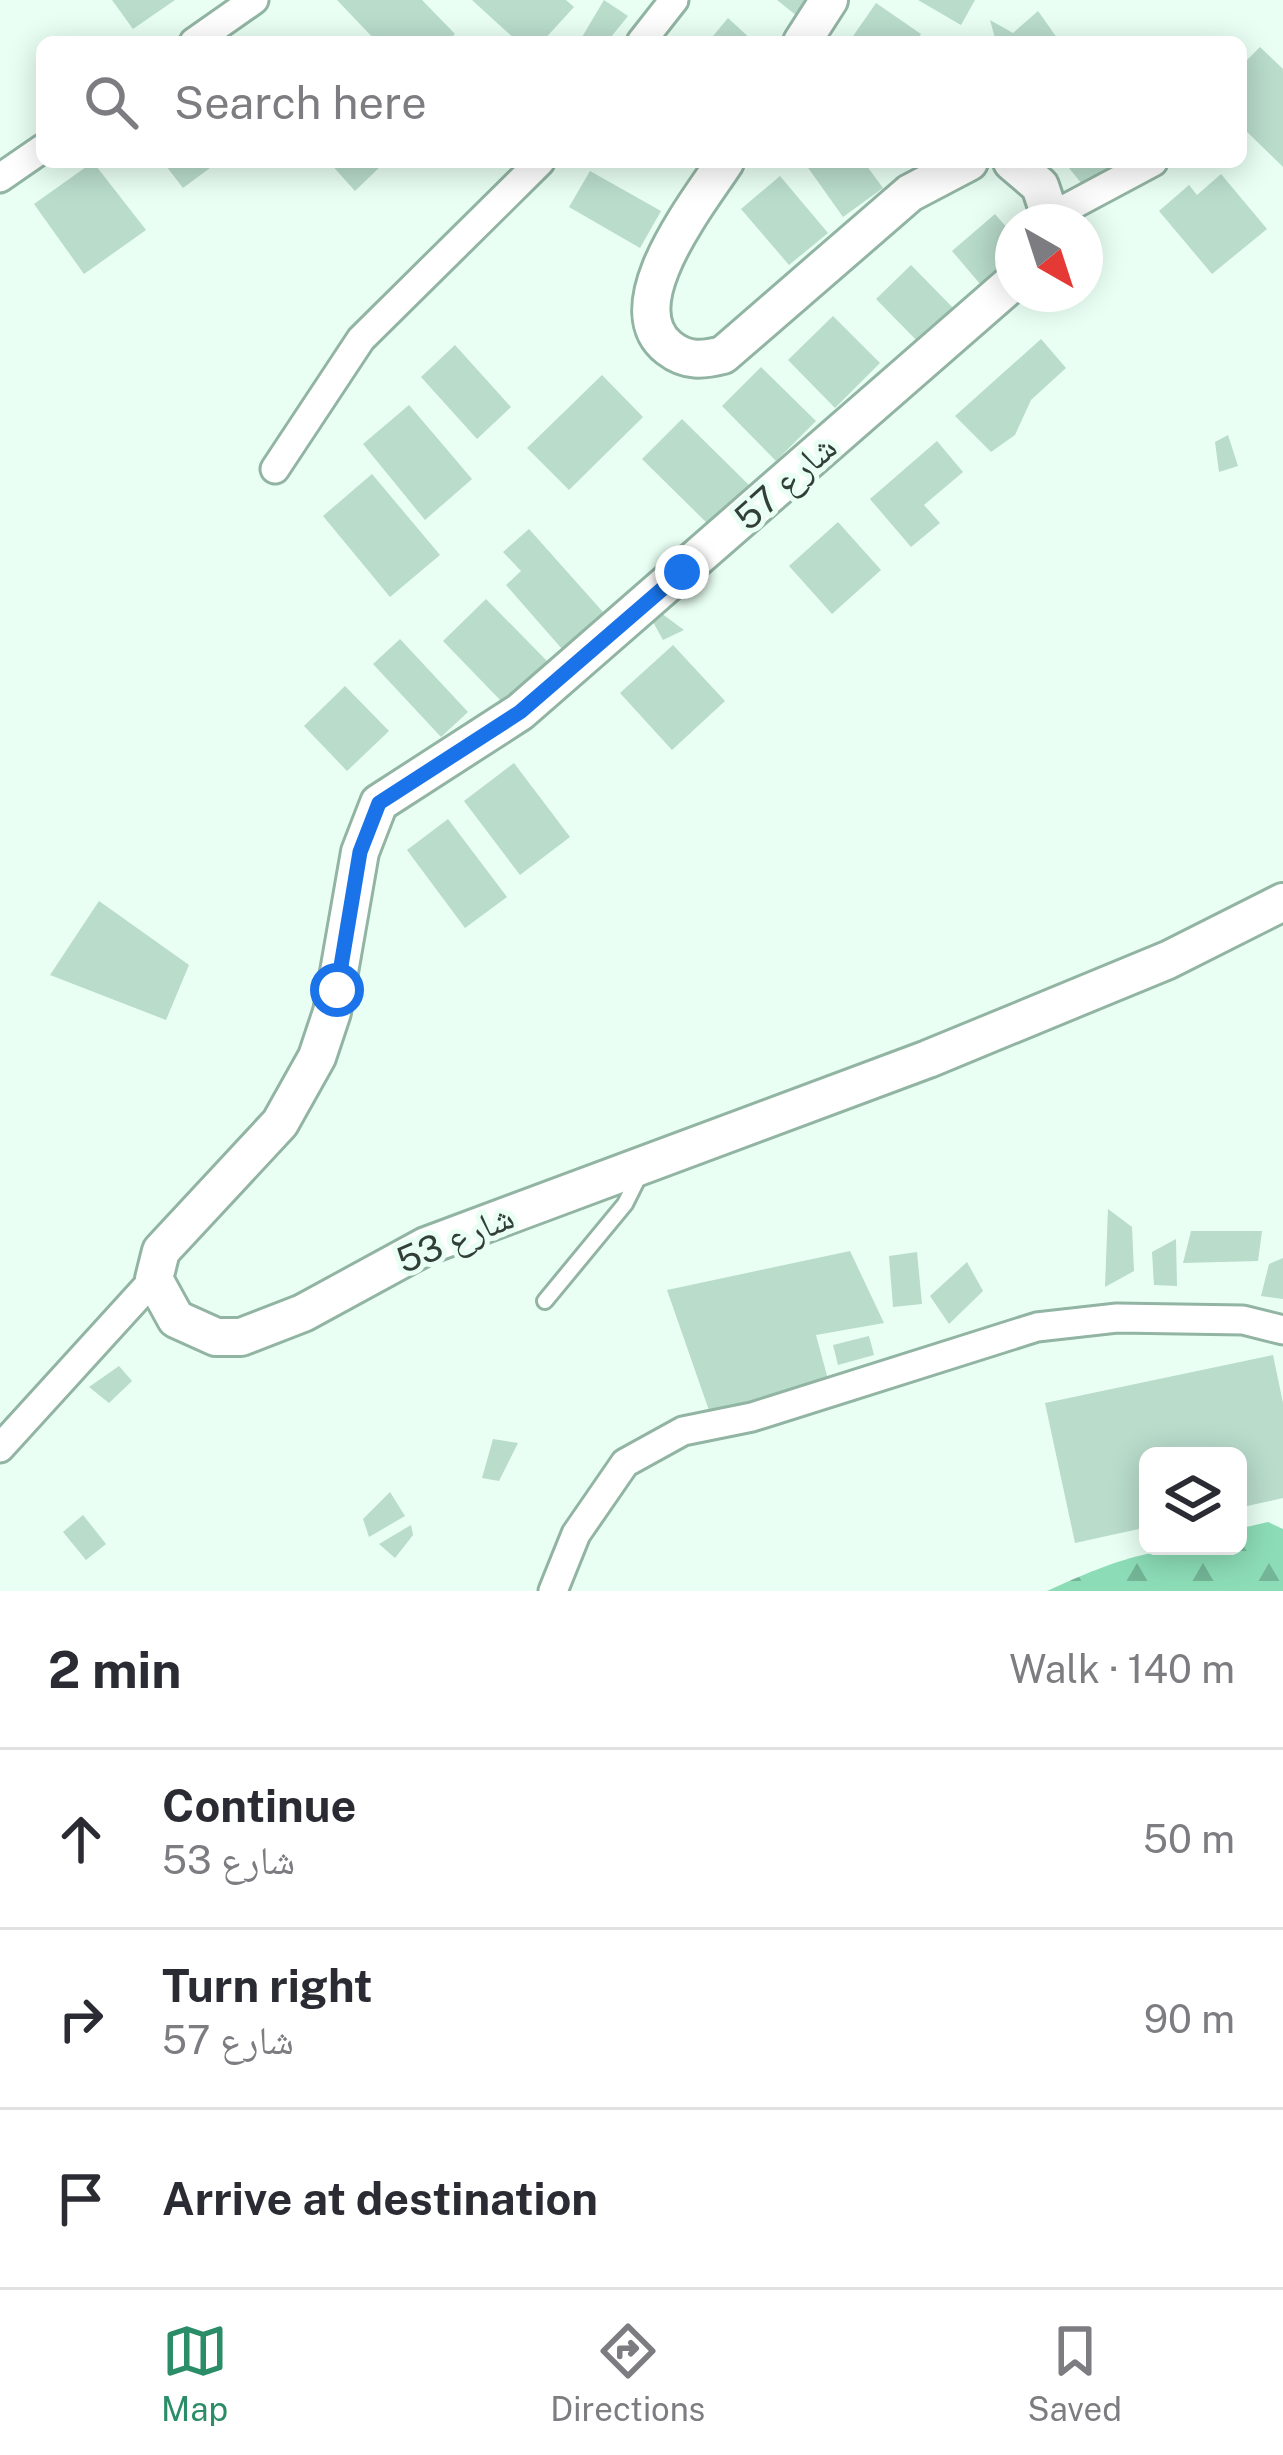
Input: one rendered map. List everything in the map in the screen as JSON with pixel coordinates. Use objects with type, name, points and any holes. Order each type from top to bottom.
[{"type":"street","points":[[203,36],[254,0]]},
{"type":"street","points":[[646,36],[674,0]]},
{"type":"street","points":[[806,36],[829,0]]},
{"type":"street","points":[[0,178],[36,153]]},
{"type":"street","points":[[275,470],[361,339],[534,168]]},
{"type":"street","points":[[721,168],[662,266],[651,301],[662,343],[679,356],[701,361],[723,356],[910,193],[958,168]]},
{"type":"street","points":[[1019,168],[1040,186],[1047,204]]},
{"type":"street","points":[[1079,204],[1142,168]]},
{"type":"street","name":"شارع 57","points":[[154,1279],[161,1251],[280,1123],[317,1057],[332,1012],[360,852],[379,803],[520,712],[995,298]]},
{"type":"street","name":"شارع 53","points":[[154,1279],[176,1319],[192,1330],[241,1337],[303,1312],[426,1246],[643,1167],[1125,978],[1283,902]]},
{"type":"street","points":[[0,1448],[154,1279]]},
{"type":"street","points":[[553,1591],[576,1534],[625,1462],[683,1431],[752,1417],[1037,1327],[1117,1318],[1244,1320],[1283,1330]]},
{"type":"lane","points":[[545,1300],[625,1204],[643,1167]]},
{"type":"green space","points":[[1268,1522],[1283,1529],[1283,1591],[1047,1591],[1146,1555],[1247,1555],[1247,1527]]},
{"type":"building","points":[[112,0],[175,0],[133,29]]},
{"type":"building","points":[[337,0],[422,0],[455,34],[453,36],[371,36]]},
{"type":"building","points":[[472,0],[566,0],[574,7],[547,36],[511,36]]},
{"type":"building","points":[[604,0],[628,16],[612,36],[583,36]]},
{"type":"building","points":[[777,0],[808,0],[797,16]]},
{"type":"building","points":[[918,0],[975,0],[961,25]]},
{"type":"building","points":[[876,3],[921,34],[920,36],[853,36]]},
{"type":"building","points":[[1038,11],[1056,36],[994,36],[990,20],[1013,33]]},
{"type":"building","points":[[728,18],[748,36],[713,36]]},
{"type":"building","points":[[1260,47],[1283,69],[1283,167],[1247,132],[1247,60]]},
{"type":"building","points":[[85,168],[98,168],[146,230],[84,274],[34,204]]},
{"type":"building","points":[[168,168],[210,168],[183,188]]},
{"type":"building","points":[[334,168],[379,168],[355,191]]},
{"type":"building","points":[[808,168],[868,168],[883,188],[843,217]]},
{"type":"building","points":[[1069,168],[1114,168],[1087,190]]},
{"type":"building","points":[[590,171],[661,211],[640,248],[569,207]]},
{"type":"building","points":[[1221,174],[1267,229],[1212,274],[1159,211],[1189,185],[1197,195]]},
{"type":"building","points":[[780,176],[828,233],[789,265],[741,209]]},
{"type":"building","points":[[995,214],[995,285],[987,292],[952,251]]},
{"type":"building","points":[[911,265],[959,314],[924,348],[876,299]]},
{"type":"building","points":[[833,316],[880,363],[835,408],[788,360]]},
{"type":"building","points":[[1041,339],[1066,368],[1031,400],[1015,435],[991,452],[955,416]]},
{"type":"building","points":[[455,345],[511,407],[477,439],[421,377]]},
{"type":"building","points":[[761,367],[816,421],[776,461],[722,406]]},
{"type":"building","points":[[602,375],[643,417],[569,490],[527,448]]},
{"type":"building","points":[[409,405],[472,479],[425,520],[363,444]]},
{"type":"building","points":[[682,419],[751,487],[711,527],[642,459]]},
{"type":"building","points":[[1228,435],[1238,466],[1219,472],[1215,442]]},
{"type":"building","points":[[937,441],[963,472],[924,505],[940,523],[911,547],[870,499]]},
{"type":"building","points":[[372,474],[440,555],[390,597],[323,516]]},
{"type":"building","points":[[838,522],[881,570],[832,614],[789,566]]},
{"type":"building","points":[[529,529],[603,612],[562,649],[506,585],[521,571],[503,552]]},
{"type":"building","points":[[486,599],[547,661],[503,703],[443,641]]},
{"type":"building","points":[[661,613],[684,630],[663,640],[653,622]]},
{"type":"building","points":[[400,639],[468,712],[441,737],[373,664]]},
{"type":"building","points":[[673,645],[725,701],[672,750],[620,693]]},
{"type":"building","points":[[345,686],[389,731],[347,771],[304,726]]},
{"type":"building","points":[[514,763],[570,837],[520,875],[464,801]]},
{"type":"building","points":[[448,819],[507,897],[465,928],[407,850]]},
{"type":"building","points":[[99,901],[189,965],[166,1020],[50,975]]},
{"type":"building","points":[[1108,1209],[1132,1227],[1134,1271],[1105,1287]]},
{"type":"building","points":[[1191,1231],[1262,1231],[1258,1261],[1183,1263]]},
{"type":"building","points":[[1176,1239],[1177,1286],[1154,1285],[1152,1252]]},
{"type":"building","points":[[850,1251],[884,1323],[816,1335],[829,1383],[712,1419],[667,1290]]},
{"type":"building","points":[[917,1252],[922,1304],[893,1307],[889,1256]]},
{"type":"building","points":[[1283,1258],[1283,1299],[1261,1296],[1269,1264]]},
{"type":"building","points":[[967,1262],[983,1291],[949,1324],[930,1296]]},
{"type":"building","points":[[869,1336],[874,1355],[838,1365],[833,1345]]},
{"type":"building","points":[[1273,1355],[1283,1403],[1283,1498],[1247,1506],[1247,1447],[1139,1447],[1139,1529],[1075,1543],[1045,1403]]},
{"type":"building","points":[[119,1366],[132,1381],[109,1403],[89,1387]]},
{"type":"building","points":[[493,1439],[518,1443],[499,1481],[482,1478]]},
{"type":"building","points":[[390,1492],[405,1516],[369,1537],[363,1519]]},
{"type":"building","points":[[83,1515],[106,1544],[86,1560],[63,1532]]},
{"type":"building","points":[[411,1525],[413,1535],[395,1558],[379,1544]]},
{"type":"route","points":[[337,990],[360,852],[379,803],[520,712],[682,572]]}]
